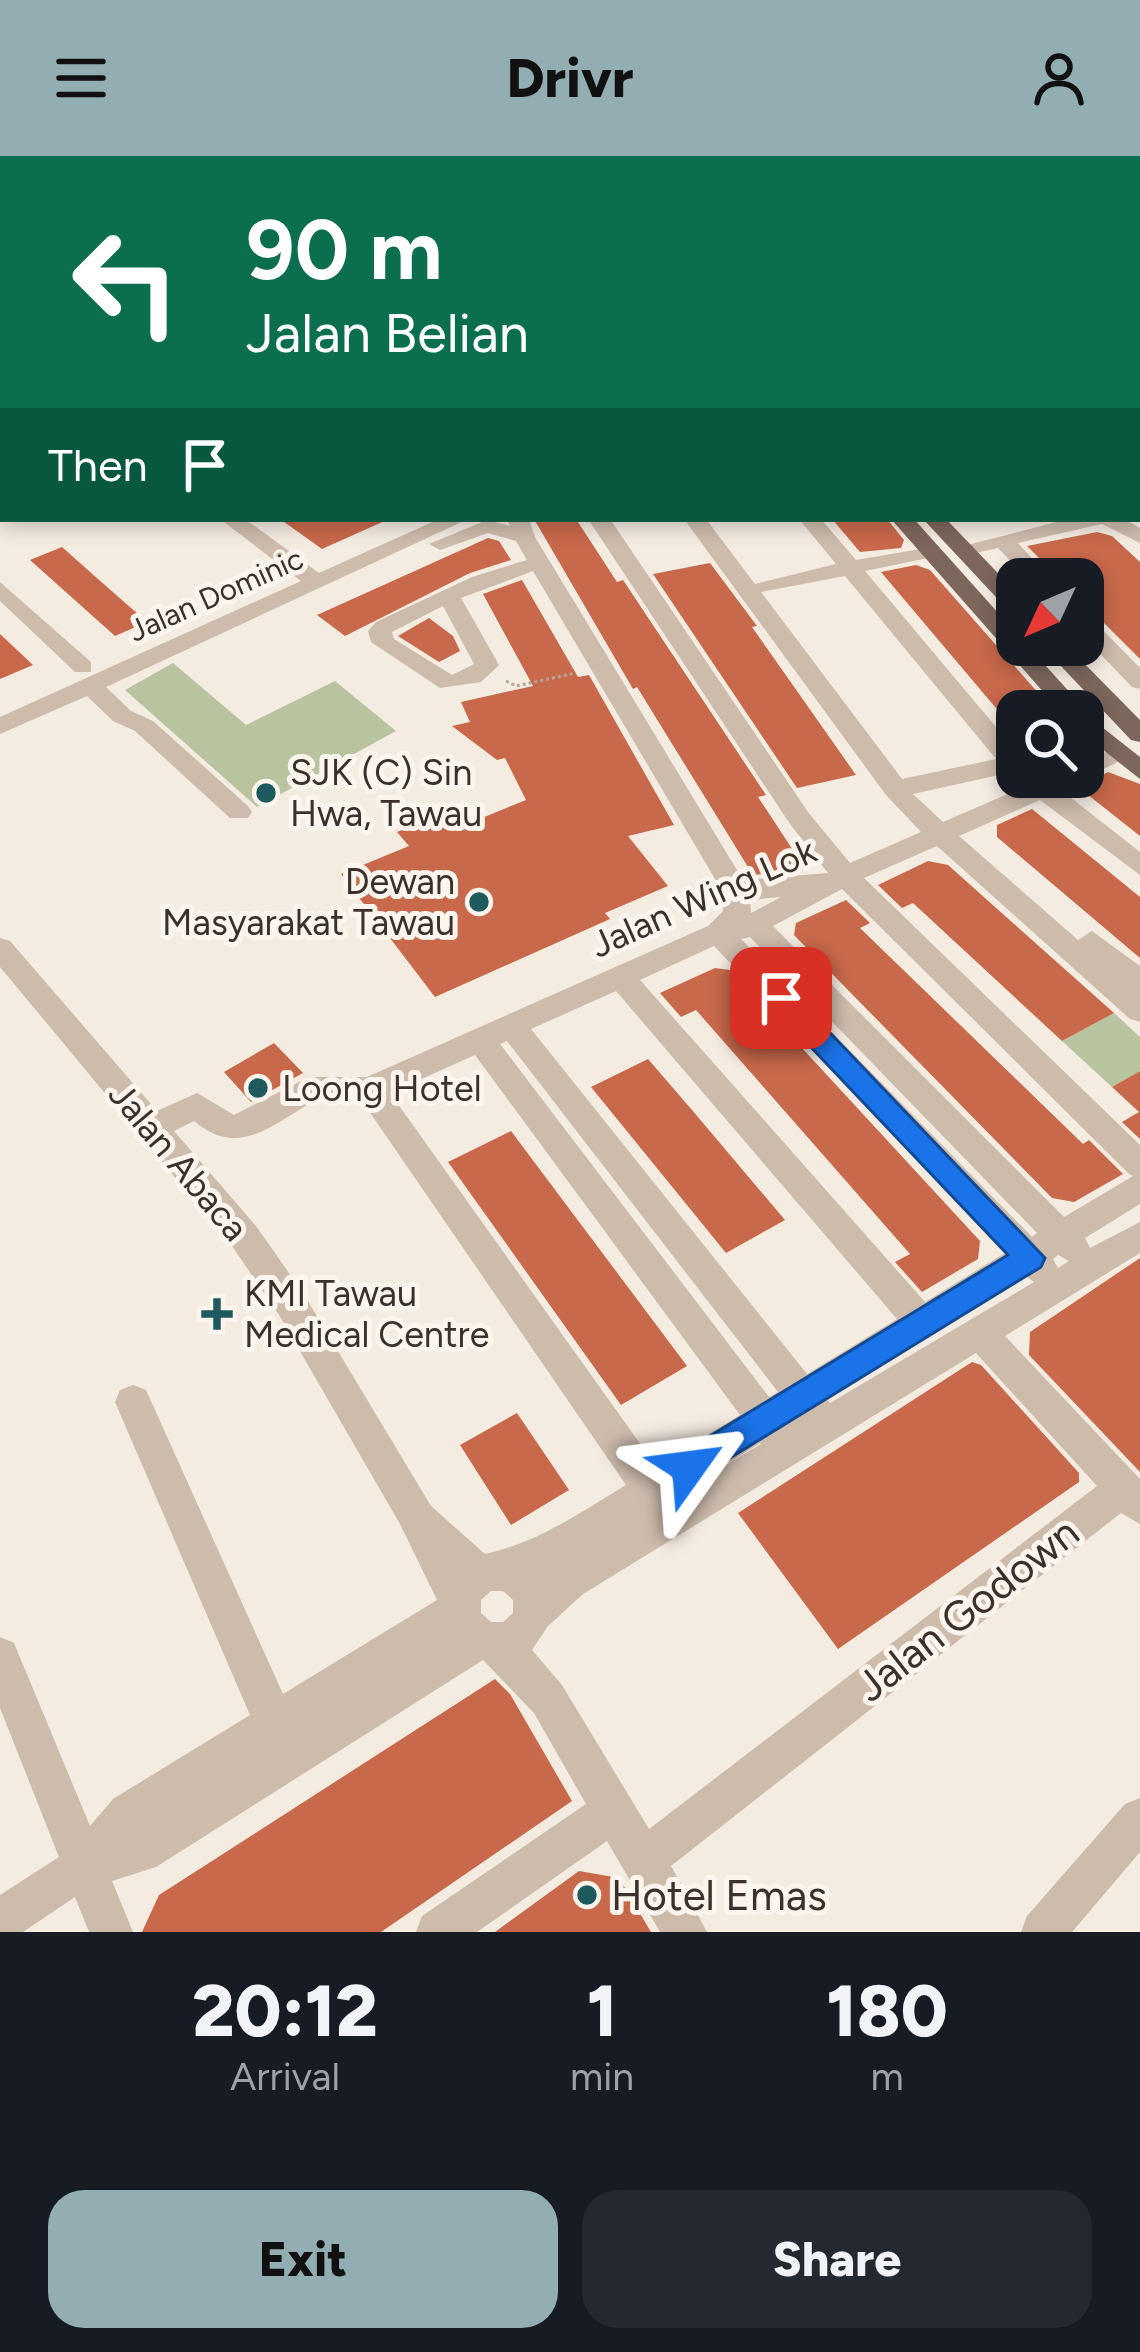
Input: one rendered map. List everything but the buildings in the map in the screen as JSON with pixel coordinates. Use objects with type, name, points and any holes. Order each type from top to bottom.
[{"type":"main road","points":[[905,522],[1054,690]]},
{"type":"main road","points":[[937,522],[996,584]]},
{"type":"main road","points":[[963,549],[953,557],[964,589]]},
{"type":"main road","points":[[1073,666],[1140,734]]},
{"type":"main road","points":[[1109,705],[1131,744],[1111,753]]},
{"type":"street","points":[[235,522],[309,577]]},
{"type":"street","name":"Jalan Dominic","points":[[0,704],[86,676],[278,600],[309,577],[412,522]]},
{"type":"street","name":"Jalan Dominic","points":[[0,726],[86,676],[309,577],[449,522]]},
{"type":"street","points":[[601,522],[800,818],[845,876],[1140,1165]]},
{"type":"street","points":[[696,522],[906,787],[1140,1011]]},
{"type":"street","points":[[714,522],[906,787]]},
{"type":"street","points":[[812,522],[996,740]]},
{"type":"street","points":[[963,549],[1083,522]]},
{"type":"street","points":[[278,600],[321,597],[474,529],[521,528],[735,889],[737,914],[718,933],[1057,1286]]},
{"type":"street","points":[[1002,539],[1020,558]]},
{"type":"street","points":[[764,586],[930,551]]},
{"type":"street","points":[[448,596],[486,658],[484,670],[440,682],[379,638],[384,627],[448,596],[500,572],[540,563]]},
{"type":"street","points":[[0,589],[122,716],[144,726],[239,812]]},
{"type":"street","points":[[1104,645],[1140,682]]},
{"type":"street","points":[[906,787],[996,767]]},
{"type":"street","name":"Jalan Wing Lok","points":[[370,1089],[718,933],[754,924],[1014,798]]},
{"type":"street","points":[[1062,798],[1140,866]]},
{"type":"street","points":[[948,830],[1140,982]]},
{"type":"street","points":[[735,889],[762,891],[845,876]]},
{"type":"street","points":[[754,924],[1090,1266]]},
{"type":"street","name":"Jalan Abaca","points":[[0,948],[244,1236],[291,1304],[413,1511],[498,1610],[685,1932]]},
{"type":"street","points":[[621,977],[922,1324]]},
{"type":"street","points":[[496,1033],[815,1411]]},
{"type":"street","points":[[496,1033],[776,1435]]},
{"type":"street","points":[[152,1128],[197,1106],[222,1126],[238,1128],[310,1089],[370,1089],[651,1490]]},
{"type":"street","points":[[815,1411],[922,1324],[1140,1187]]},
{"type":"street","points":[[0,1921],[85,1865],[128,1814],[275,1723],[498,1610],[569,1580],[815,1411],[980,1333],[1140,1236]]},
{"type":"street","name":"Jalan Godown","points":[[643,1860],[1132,1497],[980,1333]]},
{"type":"street","points":[[133,1402],[275,1723]]},
{"type":"street","points":[[85,1865],[141,1852],[498,1610],[553,1551],[651,1490],[776,1435]]},
{"type":"street","points":[[0,1657],[111,1932]]},
{"type":"street","points":[[438,1932],[613,1811]]},
{"type":"street","points":[[1042,1932],[1140,1819]]},
{"type":"path","points":[[484,670],[516,686],[603,668]]},
{"type":"green space","points":[[173,663],[246,725],[335,681],[396,731],[257,807],[125,690]]},
{"type":"green space","points":[[1114,1013],[1140,1037],[1140,1071],[1112,1087],[1062,1041]]},
{"type":"place","name":"SJK (C) Sin Hwa, Tawau","points":[[266,793]]},
{"type":"place","name":"Dewan Masyarakat Tawau","points":[[479,902]]},
{"type":"place","name":"Loong Hotel","points":[[258,1088]]},
{"type":"place","name":"KMI Tawau Medical Centre","points":[[217,1314]]},
{"type":"place","name":"Hotel Emas","points":[[587,1895]]},
{"type":"route","points":[[689,1467],[1030,1258],[781,998]]}]
